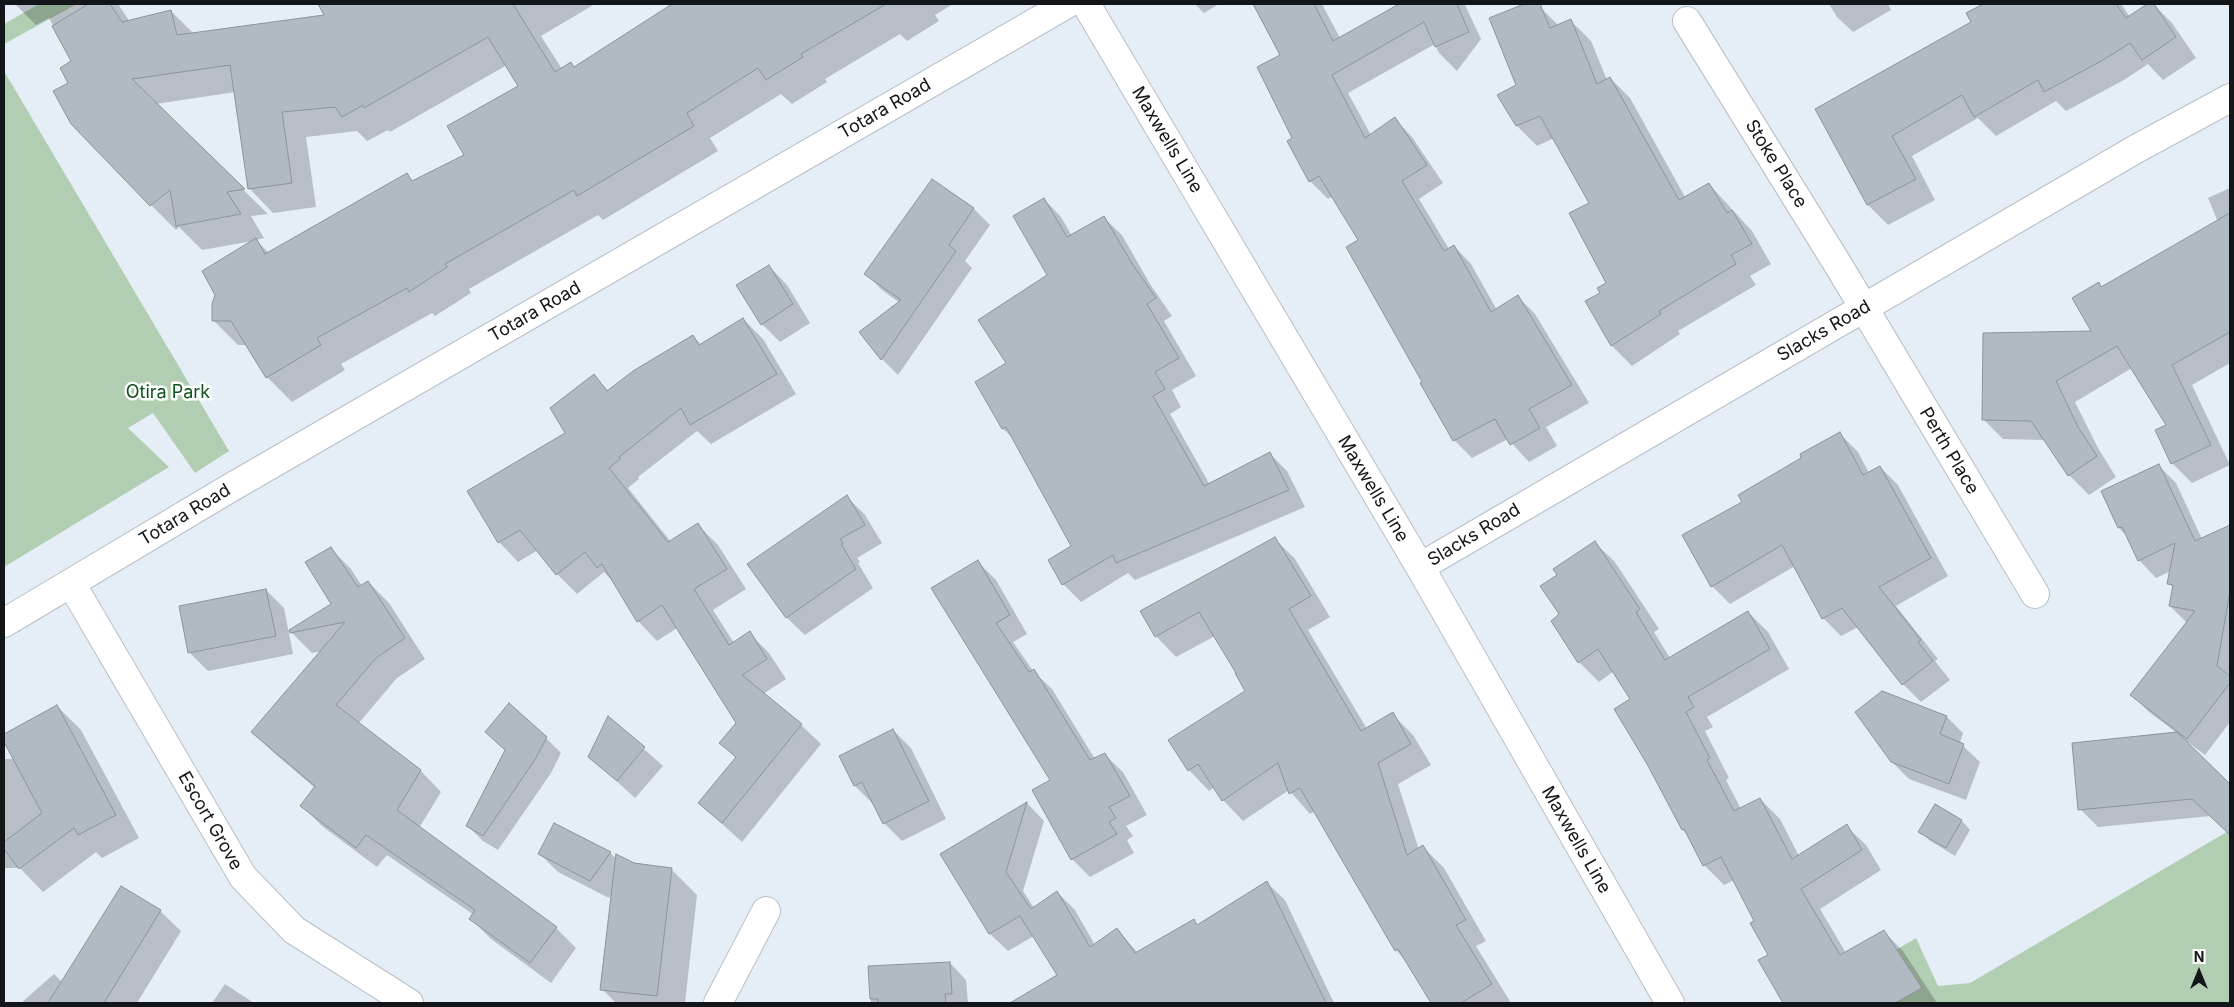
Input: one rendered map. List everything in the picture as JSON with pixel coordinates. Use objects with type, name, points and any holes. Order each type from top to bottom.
[{"type":"street","name":"Totara Road","points":[[4,623],[225,491],[1067,4]]},
{"type":"street","name":"Maxwells Line","points":[[1086,4],[1420,567],[1670,1003]]},
{"type":"street","name":"Stoke Place","points":[[1687,21],[1864,308]]},
{"type":"street","name":"Slacks Road","points":[[1420,567],[2136,149],[2230,98]]},
{"type":"street","name":"Perth Place","points":[[1864,308],[2035,594]]},
{"type":"street","name":"Escort Grove","points":[[71,583],[243,877],[294,930],[409,1003]]},
{"type":"street","points":[[718,1003],[766,911]]},
{"type":"green space","points":[[39,4],[77,4],[4,44],[4,24]]},
{"type":"green space","name":"Otira Park","points":[[4,71],[229,451],[195,473],[153,413],[128,428],[169,467],[4,567]]},
{"type":"green space","points":[[2230,830],[2230,1003],[1807,1003],[1916,938],[1938,986],[1970,983]]},
{"type":"building","points":[[88,4],[110,4],[122,22],[171,10],[177,35],[324,15],[318,4],[513,4],[555,72],[571,62],[574,67],[672,4],[886,4],[801,54],[803,57],[766,80],[758,68],[687,113],[694,126],[577,196],[574,190],[445,264],[447,267],[409,292],[407,288],[317,338],[321,345],[266,378],[231,321],[212,321],[212,304],[215,295],[202,271],[256,238],[265,254],[407,173],[412,181],[464,155],[447,126],[518,86],[488,37],[364,108],[363,105],[342,117],[335,107],[282,112],[292,183],[248,189],[230,65],[132,79],[245,189],[227,192],[241,214],[176,226],[170,190],[150,206],[71,124],[53,91],[68,83],[60,68],[71,61],[52,26]]},
{"type":"building","points":[[1253,4],[1314,4],[1333,41],[1399,4],[1457,4],[1469,32],[1435,47],[1424,22],[1332,75],[1365,138],[1395,117],[1427,165],[1402,181],[1444,251],[1454,245],[1491,312],[1518,295],[1572,385],[1529,409],[1540,428],[1510,445],[1495,419],[1453,441],[1346,247],[1358,240],[1319,176],[1309,182],[1287,141],[1292,138],[1257,67],[1280,55]]},
{"type":"building","points":[[1524,4],[1540,4],[1550,28],[1571,19],[1597,84],[1610,77],[1679,200],[1709,183],[1727,213],[1732,210],[1752,244],[1731,255],[1736,264],[1659,311],[1661,314],[1611,346],[1585,301],[1600,293],[1597,288],[1606,283],[1569,213],[1589,203],[1540,116],[1516,126],[1497,95],[1516,85],[1489,18]]},
{"type":"building","points":[[1983,4],[2116,4],[2126,18],[2147,4],[2154,4],[2176,37],[2142,60],[2130,43],[2044,92],[2038,80],[1974,117],[1962,95],[1892,136],[1916,179],[1867,205],[1815,109],[1971,22],[1966,13]]},
{"type":"building","points":[[932,179],[974,208],[949,245],[956,251],[881,360],[859,332],[901,300],[864,274]]},
{"type":"building","points":[[1044,198],[1067,237],[1104,216],[1133,265],[1156,298],[1147,304],[1179,358],[1155,372],[1165,389],[1153,396],[1204,486],[1270,452],[1289,490],[1116,563],[1113,555],[1062,585],[1048,560],[1071,546],[1006,427],[1002,429],[975,382],[1006,363],[978,320],[1047,275],[1013,216]]},
{"type":"building","points":[[2230,213],[2230,332],[2172,365],[2211,445],[2171,464],[2155,430],[2166,425],[2117,346],[2056,381],[2078,427],[2097,456],[2068,476],[2031,421],[1982,420],[1983,333],[2091,331],[2072,298],[2099,282],[2101,287]]},
{"type":"building","points":[[769,265],[793,304],[761,325],[736,285]]},
{"type":"building","points":[[743,318],[777,374],[690,425],[681,408],[619,457],[620,459],[609,468],[668,542],[698,523],[727,569],[694,589],[729,645],[750,631],[767,659],[742,675],[802,724],[722,823],[698,803],[736,757],[719,743],[736,723],[662,605],[637,622],[602,564],[597,568],[585,552],[556,575],[520,530],[498,543],[467,491],[565,433],[550,408],[594,374],[607,391],[633,371],[693,335],[699,345]]},
{"type":"building","points":[[1840,432],[1863,475],[1880,466],[1931,558],[1879,587],[1921,640],[1918,642],[1933,661],[1902,685],[1842,608],[1822,619],[1782,545],[1711,587],[1682,535],[1742,502],[1738,495],[1801,458],[1800,454]]},
{"type":"building","points":[[2159,464],[2195,541],[2230,525],[2230,591],[2217,666],[2230,676],[2230,683],[2187,739],[2130,695],[2195,611],[2169,606],[2173,585],[2167,584],[2175,543],[2138,561],[2122,527],[2118,528],[2101,491]]},
{"type":"building","points":[[847,495],[865,525],[840,539],[856,569],[786,618],[747,564]]},
{"type":"building","points":[[1275,537],[1311,596],[1289,609],[1361,731],[1393,712],[1411,744],[1378,763],[1407,855],[1423,845],[1466,920],[1456,925],[1492,984],[1461,1003],[1431,1003],[1398,949],[1395,951],[1300,788],[1289,794],[1278,763],[1222,801],[1198,764],[1188,771],[1168,740],[1245,691],[1199,612],[1155,637],[1140,611]]},
{"type":"building","points":[[1595,541],[1640,609],[1636,612],[1665,660],[1748,611],[1770,649],[1688,697],[1694,707],[1686,712],[1710,758],[1707,760],[1734,811],[1760,798],[1792,859],[1847,824],[1862,850],[1801,889],[1840,955],[1884,930],[1922,988],[1895,1003],[1783,1003],[1758,960],[1768,955],[1750,923],[1754,921],[1721,857],[1703,866],[1684,829],[1682,830],[1647,764],[1614,709],[1630,699],[1598,649],[1578,663],[1551,621],[1559,614],[1540,586],[1557,575],[1553,569]]},
{"type":"building","points":[[331,547],[358,587],[368,581],[405,638],[376,658],[336,705],[421,770],[397,810],[557,927],[530,963],[469,919],[475,910],[366,835],[356,848],[300,806],[315,786],[251,732],[345,622],[290,633],[289,630],[331,604],[305,562]]},
{"type":"building","points":[[978,560],[1010,615],[996,623],[1029,672],[1034,669],[1090,760],[1105,753],[1130,796],[1109,807],[1116,818],[1109,822],[1117,834],[1071,860],[1032,790],[1050,780],[931,588]]},
{"type":"building","points":[[266,589],[276,636],[188,653],[179,606]]},
{"type":"building","points":[[1882,691],[1947,716],[1940,734],[1964,744],[1949,784],[1891,762],[1855,712]]},
{"type":"building","points":[[509,703],[547,737],[536,758],[483,836],[466,826],[505,750],[485,732]]},
{"type":"building","points":[[57,705],[116,815],[78,835],[74,828],[19,869],[4,849],[4,842],[42,813],[4,742],[4,734]]},
{"type":"building","points":[[608,716],[645,747],[617,781],[588,757]]},
{"type":"building","points":[[893,729],[929,801],[883,824],[862,782],[854,786],[839,756]]},
{"type":"building","points":[[2177,732],[2230,784],[2230,835],[2192,799],[2078,810],[2072,743]]},
{"type":"building","points":[[1027,802],[1006,872],[1031,909],[1057,891],[1090,947],[1117,928],[1135,953],[1194,919],[1197,925],[1267,881],[1326,1003],[1010,1003],[1057,975],[1020,916],[989,934],[940,854]]},
{"type":"building","points":[[1935,804],[1962,820],[1946,848],[1918,832]]},
{"type":"building","points":[[554,823],[611,852],[590,881],[538,854]]},
{"type":"building","points":[[616,854],[634,863],[672,868],[657,996],[600,990]]},
{"type":"building","points":[[121,886],[161,910],[104,1003],[48,1003]]},
{"type":"building","points":[[950,962],[952,994],[945,994],[946,1003],[878,1003],[878,999],[870,999],[868,966]]}]
